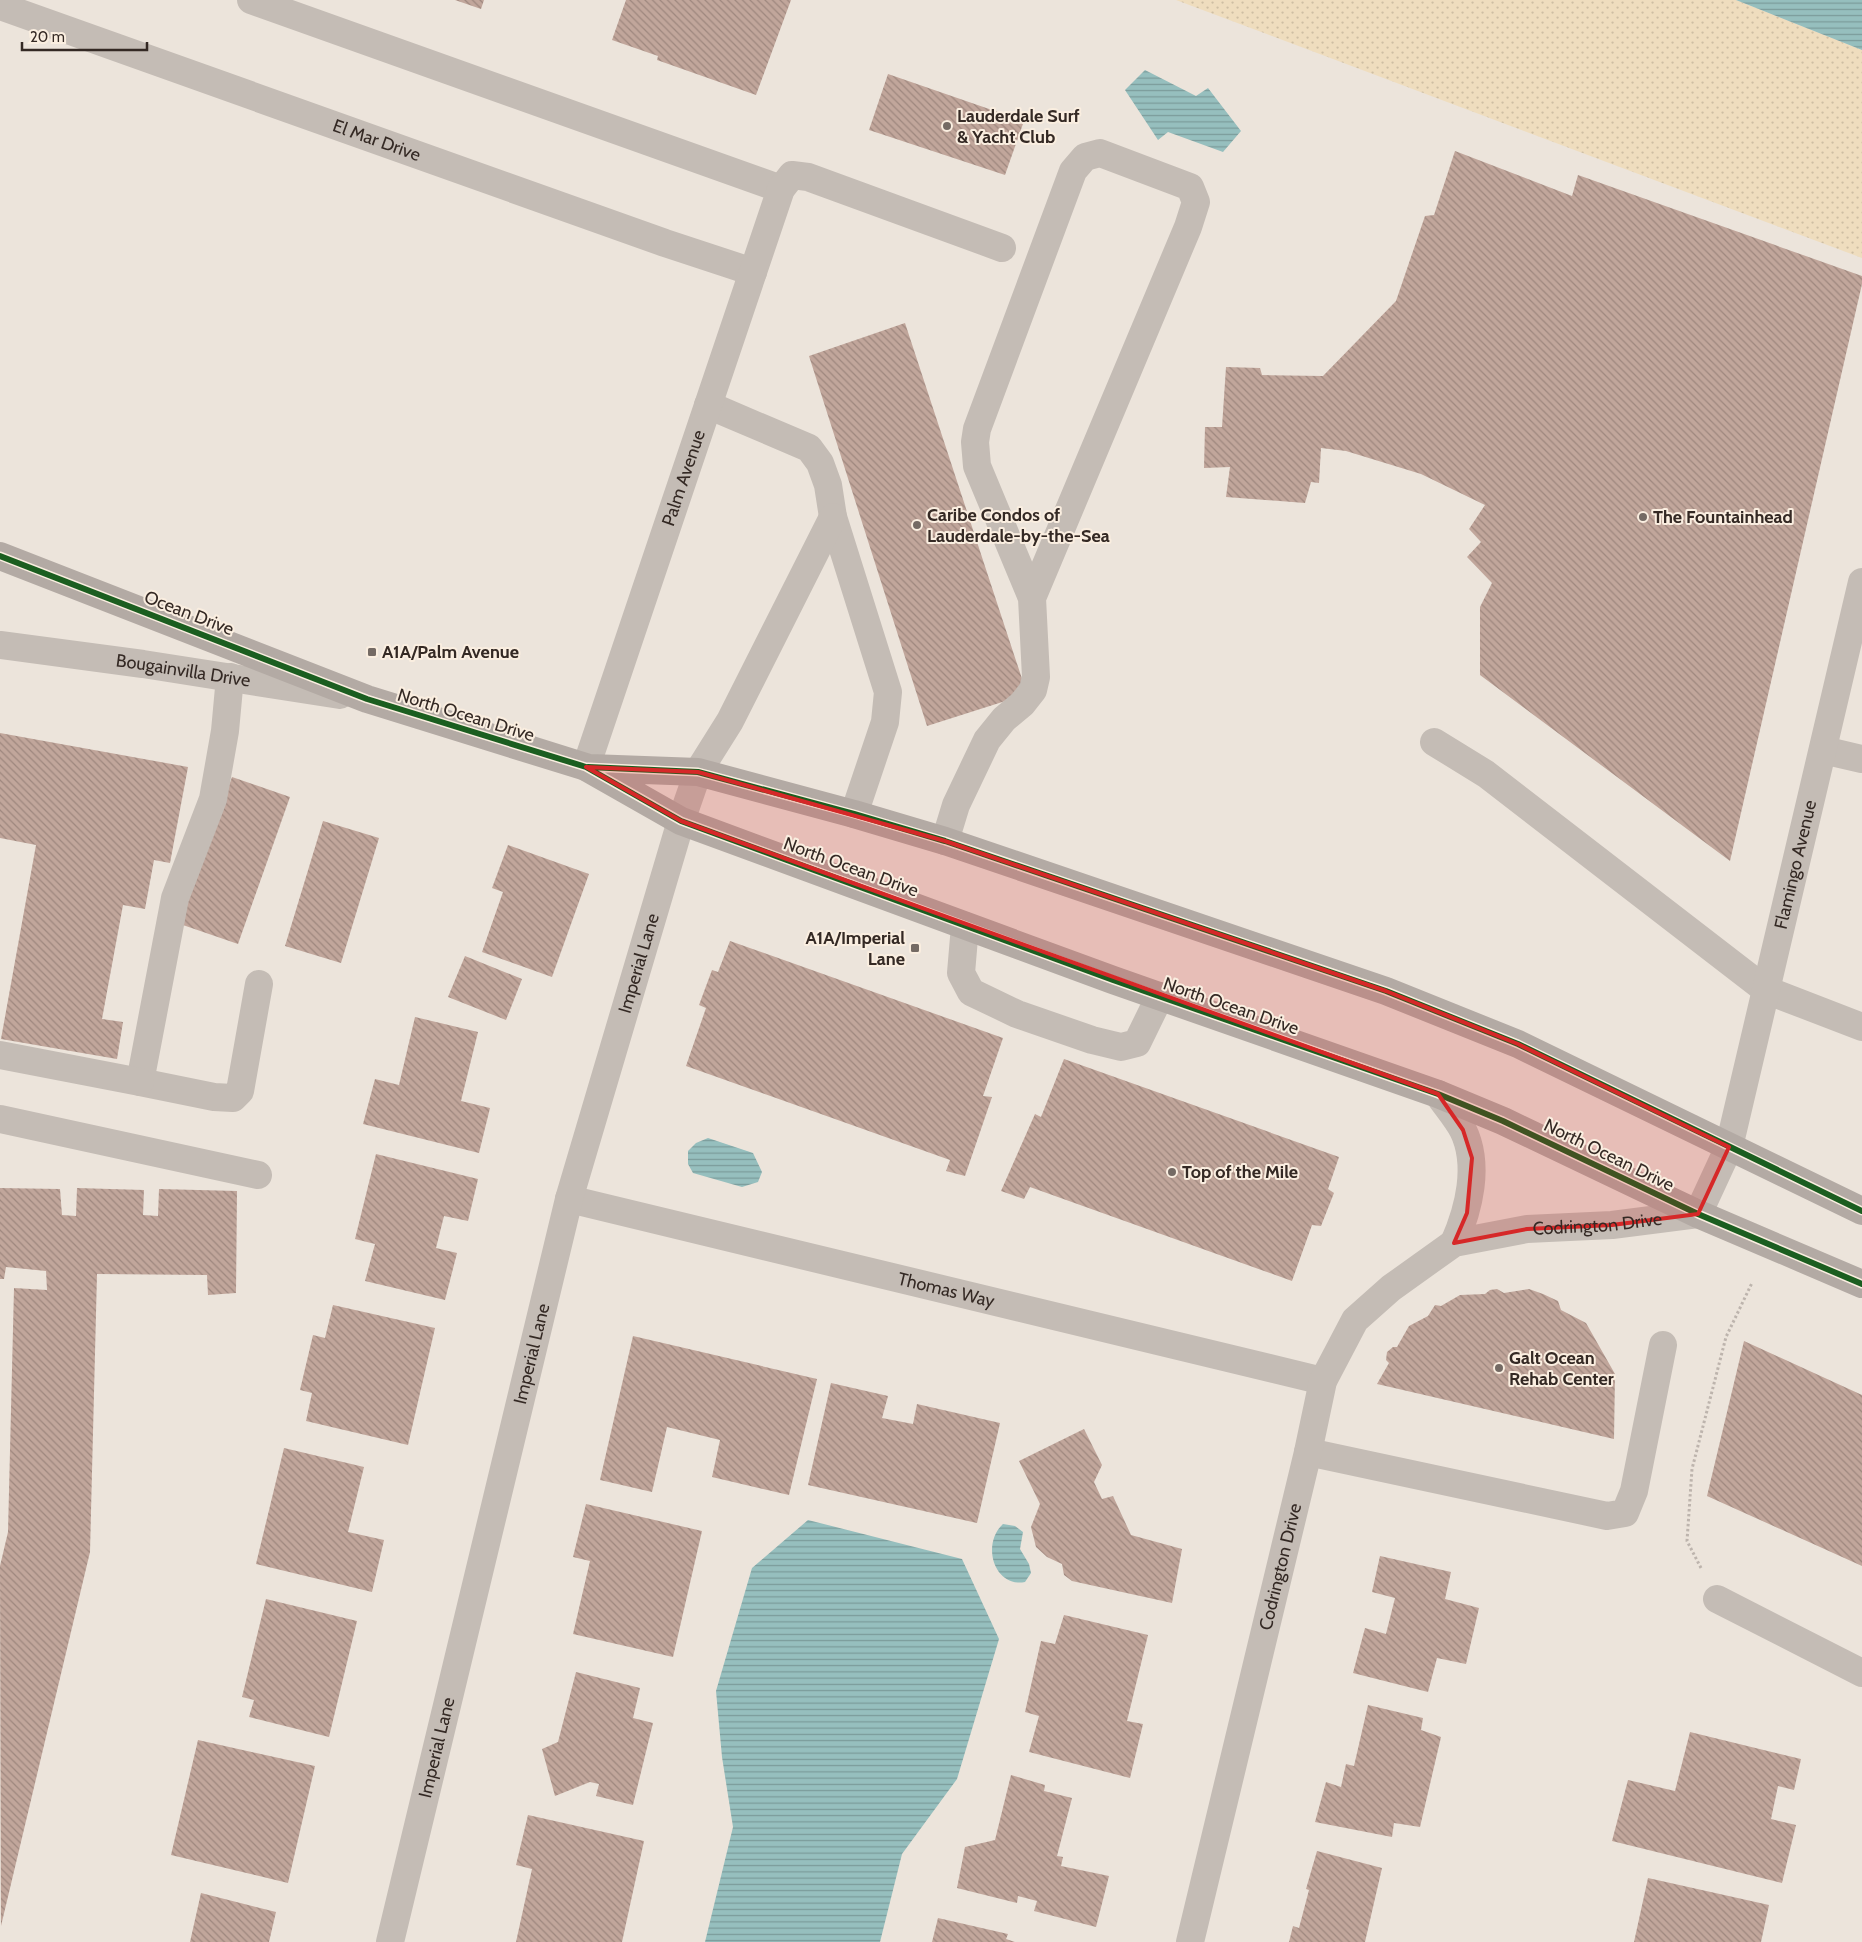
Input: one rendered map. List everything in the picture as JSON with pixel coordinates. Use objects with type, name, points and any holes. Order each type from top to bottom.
[{"type":"main road","name":"Ocean Drive","points":[[0,556],[367,699]]},
{"type":"main road","name":"North Ocean Drive","points":[[367,699],[586,767],[681,820],[965,926],[1438,1094],[1503,1121],[1698,1214],[1862,1284]]},
{"type":"main road","name":"North Ocean Drive","points":[[586,767],[698,772],[854,814],[945,841],[1386,991],[1518,1044],[1862,1211]]},
{"type":"street","points":[[251,0],[780,189],[792,175],[808,177],[1002,248]]},
{"type":"street","name":"El Mar Drive","points":[[0,6],[665,243],[753,272]]},
{"type":"street","points":[[945,841],[956,805],[987,740],[1032,690],[1036,677],[1032,598],[977,466],[977,429],[1073,172],[1085,157],[1100,153],[1190,187],[1196,202],[1188,227],[1032,598]]},
{"type":"street","name":"Palm Avenue","points":[[586,767],[780,189]]},
{"type":"street","points":[[708,405],[809,448],[820,463],[828,485],[833,517],[888,692],[884,722],[854,814]]},
{"type":"street","name":"Imperial Lane","points":[[390,1942],[569,1199],[681,820],[698,772],[730,721],[833,517]]},
{"type":"street","name":"Flamingo Avenue","points":[[1729,1147],[1862,582]]},
{"type":"street","name":"Bougainvilla Drive","points":[[0,645],[230,677],[367,699]]},
{"type":"street","points":[[140,1082],[175,898],[213,799],[225,731],[230,677]]},
{"type":"street","points":[[1434,742],[1486,774],[1766,990],[1862,1027]]},
{"type":"street","points":[[1823,750],[1862,759]]},
{"type":"street","points":[[965,926],[961,973],[971,992],[1017,1014],[1092,1040],[1121,1047],[1137,1043],[1160,996]]},
{"type":"street","points":[[0,1055],[214,1097],[233,1098],[240,1090],[259,984]]},
{"type":"street","points":[[1438,1094],[1463,1130],[1472,1158],[1467,1214],[1454,1243]]},
{"type":"street","points":[[0,1119],[258,1175]]},
{"type":"street","points":[[1698,1214],[1729,1147]]},
{"type":"street","name":"Thomas Way","points":[[569,1199],[1323,1381]]},
{"type":"street","name":"Codrington Drive","points":[[1190,1942],[1308,1452],[1323,1381],[1355,1320],[1391,1288],[1454,1243],[1527,1228],[1612,1225],[1698,1214]]},
{"type":"street","points":[[1308,1452],[1607,1516],[1625,1514],[1634,1491],[1663,1344]]},
{"type":"street","points":[[1718,1599],[1862,1673]]},
{"type":"path","points":[[1687,1541],[1692,1469],[1726,1336],[1752,1283]]},
{"type":"highlighted area","points":[[586,767],[698,772],[945,841],[1386,991],[1518,1044],[1729,1147],[1698,1214],[1612,1225],[1527,1229],[1454,1243],[1467,1213],[1472,1158],[1463,1130],[1438,1094],[681,821]]},
{"type":"sand","points":[[1176,0],[1736,0],[1862,50],[1862,258]]},
{"type":"water","points":[[1736,0],[1862,0],[1862,50]]},
{"type":"water","points":[[1145,70],[1196,96],[1208,88],[1241,131],[1223,152],[1168,132],[1158,140],[1125,90]]},
{"type":"water","points":[[708,1138],[753,1153],[762,1172],[758,1182],[742,1187],[693,1173],[688,1164],[688,1151],[696,1143]]},
{"type":"water","points":[[808,1520],[962,1559],[999,1639],[957,1779],[902,1854],[880,1942],[705,1942],[733,1827],[722,1757],[716,1691],[752,1568]]},
{"type":"water","points":[[1003,1524],[1015,1526],[1023,1532],[1020,1549],[1029,1564],[1031,1573],[1025,1582],[1014,1582],[1005,1578],[994,1563],[992,1553],[993,1542],[996,1532]]},
{"type":"building","points":[[455,0],[484,0],[481,9]]},
{"type":"building","points":[[626,0],[791,0],[756,95],[657,60],[658,56],[612,40]]},
{"type":"building","name":"Lauderdale Surf & Yacht Club","points":[[888,74],[1024,121],[1005,175],[869,130]]},
{"type":"building","name":"The Fountainhead","points":[[1455,151],[1572,196],[1578,175],[1862,276],[1862,284],[1730,861],[1480,675],[1480,607],[1492,583],[1467,557],[1481,542],[1469,529],[1485,505],[1421,474],[1346,451],[1321,448],[1319,483],[1311,482],[1305,503],[1226,497],[1230,467],[1204,468],[1205,427],[1222,427],[1226,367],[1260,368],[1262,375],[1323,376],[1396,301],[1425,216],[1434,215]]},
{"type":"building","name":"Caribe Condos of Lauderdale-by-the-Sea","points":[[905,323],[1027,694],[927,726],[809,356]]},
{"type":"building","points":[[0,733],[188,767],[170,863],[154,860],[145,909],[123,905],[102,1019],[123,1022],[117,1059],[1,1039],[36,845],[0,838]]},
{"type":"building","points":[[232,777],[290,797],[238,944],[180,924]]},
{"type":"building","points":[[323,821],[379,838],[341,963],[285,946]]},
{"type":"building","points":[[508,845],[589,874],[552,977],[482,952],[503,892],[492,888]]},
{"type":"building","points":[[730,941],[1003,1038],[983,1096],[992,1097],[965,1176],[946,1171],[950,1160],[686,1066],[706,1008],[699,1005],[712,970],[718,972]]},
{"type":"building","points":[[465,956],[522,979],[506,1020],[448,997]]},
{"type":"building","points":[[415,1017],[478,1032],[461,1101],[490,1108],[479,1153],[363,1124],[375,1079],[399,1085]]},
{"type":"building","name":"Top of the Mile","points":[[1064,1059],[1339,1157],[1328,1189],[1334,1193],[1321,1226],[1312,1225],[1292,1281],[1030,1187],[1024,1199],[1001,1191],[1035,1114],[1041,1117]]},
{"type":"building","points":[[376,1154],[478,1179],[468,1221],[444,1216],[436,1248],[457,1253],[445,1300],[365,1281],[375,1244],[355,1239]]},
{"type":"building","points":[[0,1188],[60,1189],[62,1215],[76,1216],[77,1188],[144,1190],[143,1215],[158,1216],[159,1189],[237,1191],[236,1293],[208,1295],[207,1275],[97,1274],[90,1552],[1,1926],[0,1566],[8,1532],[14,1288],[47,1290],[46,1271],[6,1267],[4,1279],[0,1279]]},
{"type":"building","name":"Galt Ocean Rehab Center","points":[[1497,1289],[1504,1293],[1529,1289],[1543,1294],[1558,1301],[1561,1310],[1586,1323],[1615,1374],[1614,1439],[1377,1384],[1389,1363],[1386,1360],[1387,1352],[1393,1347],[1397,1347],[1409,1326],[1428,1316],[1435,1305],[1441,1306],[1460,1295],[1485,1294],[1490,1290]]},
{"type":"building","points":[[333,1305],[435,1328],[408,1445],[306,1421],[312,1393],[300,1390],[313,1335],[325,1338]]},
{"type":"building","points":[[633,1336],[817,1379],[789,1495],[712,1477],[720,1440],[667,1427],[652,1492],[600,1480]]},
{"type":"building","points":[[1744,1341],[1862,1395],[1862,1566],[1707,1496]]},
{"type":"building","points":[[831,1383],[888,1396],[882,1418],[913,1424],[917,1404],[1000,1423],[977,1523],[808,1485]]},
{"type":"building","points":[[1084,1429],[1102,1465],[1094,1482],[1102,1499],[1113,1496],[1131,1535],[1182,1549],[1172,1603],[1072,1581],[1064,1575],[1062,1564],[1047,1557],[1036,1547],[1031,1527],[1040,1504],[1019,1461]]},
{"type":"building","points":[[284,1448],[364,1467],[348,1532],[384,1540],[372,1592],[256,1564]]},
{"type":"building","points":[[586,1504],[702,1531],[673,1657],[573,1634],[590,1561],[573,1557]]},
{"type":"building","points":[[1380,1556],[1451,1572],[1445,1599],[1479,1608],[1466,1664],[1437,1658],[1428,1692],[1353,1673],[1365,1628],[1386,1634],[1395,1598],[1372,1592]]},
{"type":"building","points":[[266,1599],[357,1621],[329,1737],[249,1717],[254,1700],[242,1697]]},
{"type":"building","points":[[1064,1615],[1148,1635],[1127,1721],[1143,1724],[1130,1778],[1029,1752],[1039,1716],[1025,1712],[1041,1641],[1055,1644]]},
{"type":"building","points":[[576,1672],[640,1688],[633,1718],[653,1723],[633,1805],[596,1796],[599,1784],[590,1782],[555,1796],[542,1749],[558,1742]]},
{"type":"building","points":[[1368,1705],[1423,1718],[1421,1730],[1441,1737],[1420,1827],[1394,1823],[1392,1837],[1315,1822],[1326,1782],[1341,1787],[1346,1764],[1354,1766]]},
{"type":"building","points":[[1690,1732],[1801,1759],[1794,1790],[1778,1786],[1771,1819],[1796,1825],[1782,1883],[1612,1841],[1628,1780],[1675,1791]]},
{"type":"building","points":[[198,1740],[315,1766],[288,1883],[171,1855]]},
{"type":"building","points":[[1011,1775],[1045,1785],[1044,1791],[1072,1798],[1057,1856],[1063,1857],[1061,1866],[1109,1876],[1096,1927],[1034,1911],[1037,1901],[1018,1896],[1017,1903],[957,1888],[965,1847],[995,1840]]},
{"type":"building","points":[[528,1815],[644,1841],[622,1942],[516,1942],[532,1869],[516,1865]]},
{"type":"building","points":[[1317,1851],[1382,1868],[1365,1942],[1289,1942],[1293,1926],[1299,1928],[1309,1890],[1306,1889]]},
{"type":"building","points":[[1648,1878],[1769,1905],[1761,1942],[1634,1942]]},
{"type":"building","points":[[201,1893],[276,1912],[269,1942],[190,1942]]},
{"type":"building","points":[[938,1918],[1008,1934],[1006,1939],[1015,1942],[932,1942]]},
{"type":"cycle path","points":[[0,556],[367,699],[586,767],[681,821],[1113,980],[1438,1094],[1503,1121],[1698,1214],[1862,1284]]},
{"type":"cycle path","points":[[588,767],[698,772],[854,814],[945,841],[1386,991],[1518,1044],[1862,1211]]},
{"type":"place","name":"Lauderdale Surf & Yacht Club","points":[[947,126]]},
{"type":"place","name":"The Fountainhead","points":[[1643,517]]},
{"type":"place","name":"Caribe Condos of Lauderdale-by-the-Sea","points":[[917,525]]},
{"type":"place","name":"A1A/Palm Avenue","points":[[372,652]]},
{"type":"place","name":"A1A/Imperial Lane","points":[[915,948]]},
{"type":"place","name":"Top of the Mile","points":[[1172,1172]]},
{"type":"place","name":"Galt Ocean Rehab Center","points":[[1499,1368]]}]
